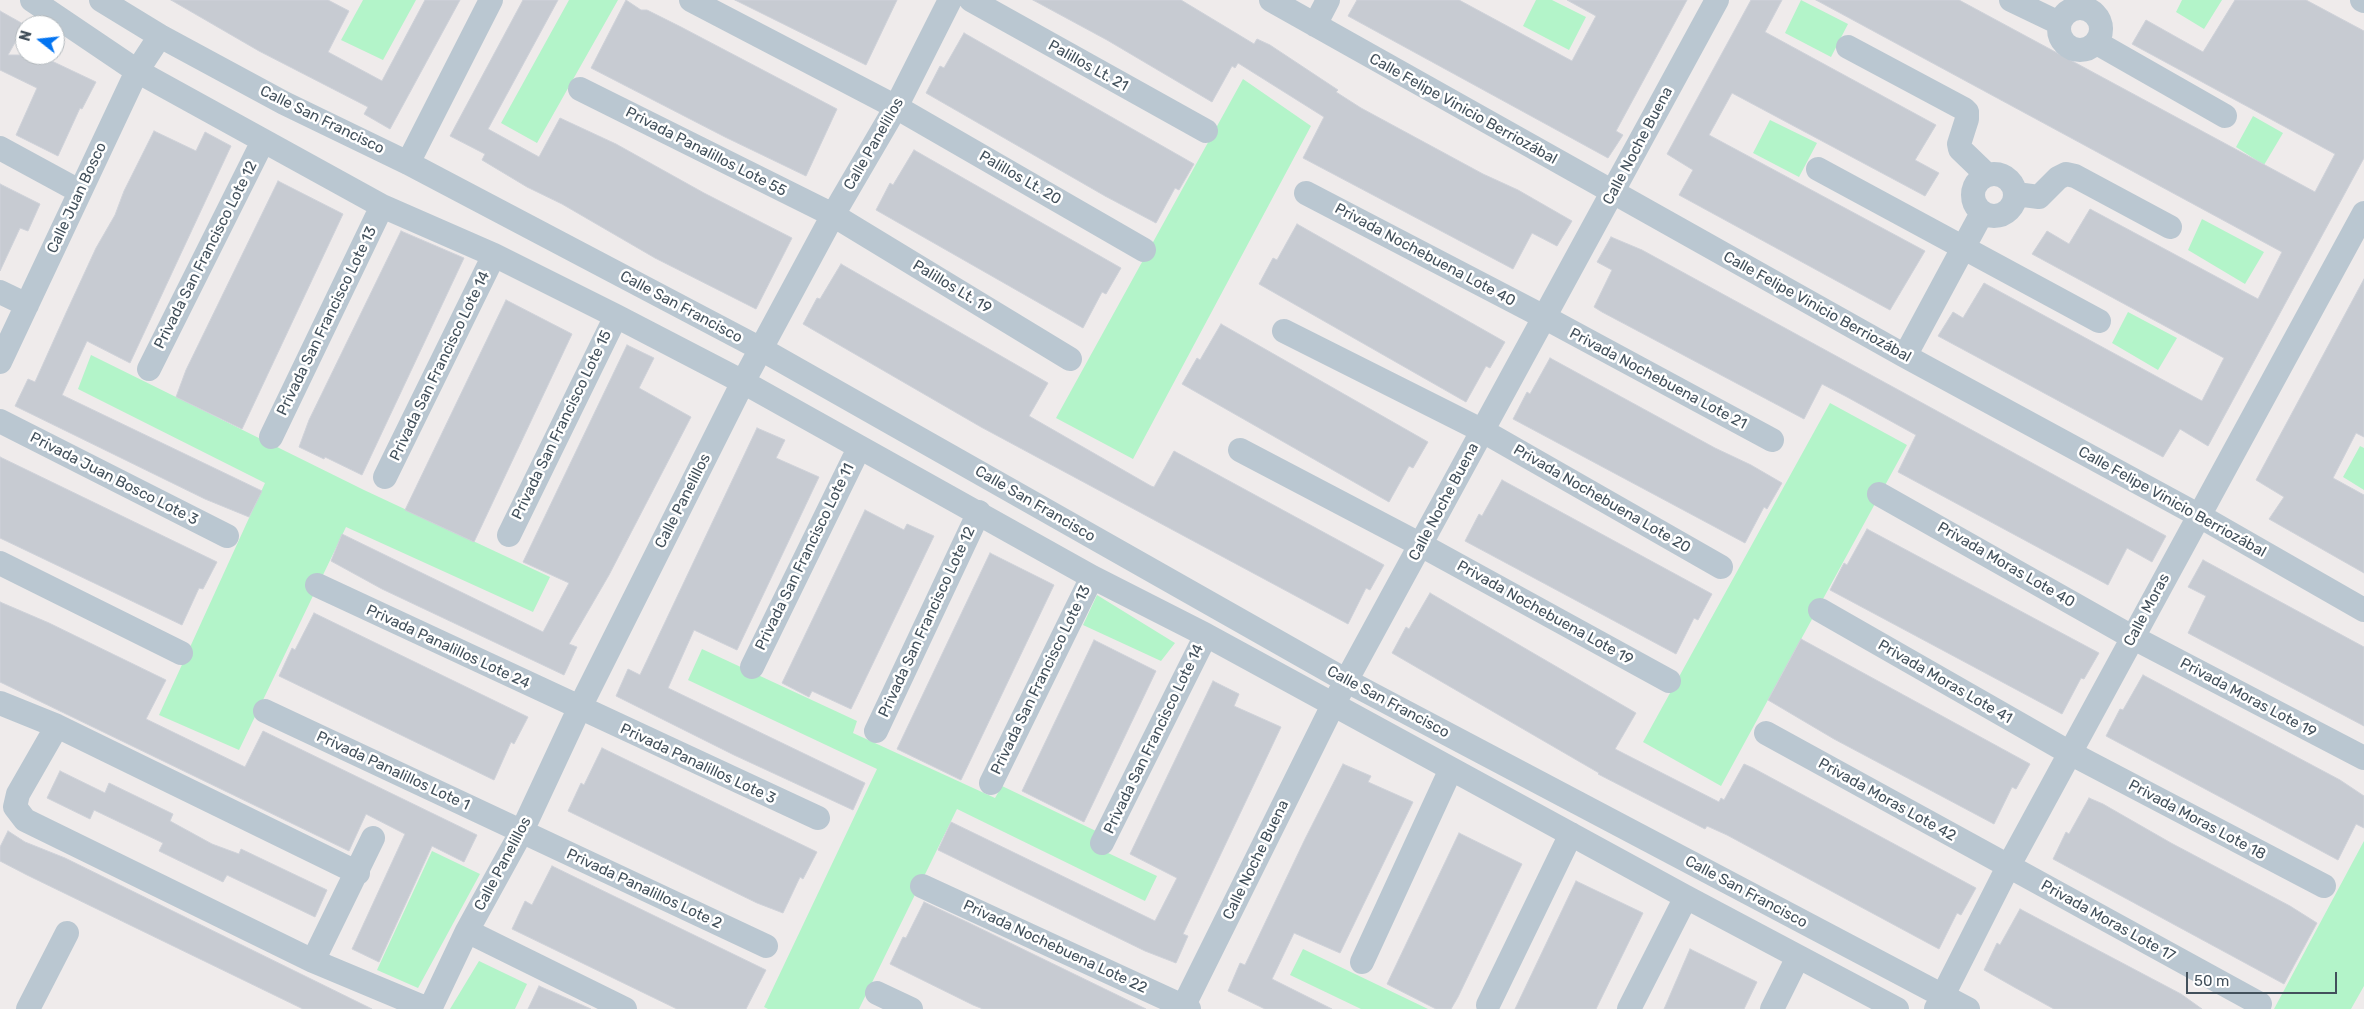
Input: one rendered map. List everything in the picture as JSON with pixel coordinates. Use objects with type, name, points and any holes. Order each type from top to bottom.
[{"type":"street","name":"Calle San Francisco","points":[[32,0],[137,71],[382,206],[494,256],[616,316],[743,382],[859,448],[979,512],[1092,577],[1206,635],[1686,897],[1897,1009]]},
{"type":"street","name":"Calle San Francisco","points":[[101,0],[160,36],[284,103],[408,163],[761,349],[1347,681],[1940,1003],[1968,1009]]},
{"type":"street","points":[[408,163],[490,0]]},
{"type":"street","name":"Palillos Lt. 20","points":[[691,0],[896,107],[1144,250]]},
{"type":"street","name":"Calle Panelillos","points":[[429,1009],[467,931],[522,831],[579,709],[743,382],[833,216],[896,107],[950,0]]},
{"type":"street","name":"Palillos Lt. 21","points":[[971,0],[1206,131]]},
{"type":"street","name":"Calle Felipe Vinicio Berriozábal","points":[[1271,0],[1905,356],[2198,515],[2364,610]]},
{"type":"street","points":[[1315,25],[1328,0]]},
{"type":"street","name":"Calle Noche Buena","points":[[1185,1008],[1333,705],[1717,0]]},
{"type":"street","points":[[2011,0],[2059,23]]},
{"type":"street","points":[[2089,4],[2101,23],[2101,33],[2097,43],[2089,49],[2080,51],[2070,49],[2062,42],[2058,33],[2059,23],[2070,10],[2089,4]]},
{"type":"street","name":"Calle Juan Bosco","points":[[0,362],[137,71],[160,36]]},
{"type":"street","points":[[2097,43],[2225,116]]},
{"type":"street","points":[[1848,47],[1964,109],[1967,112],[1967,118],[1959,144],[1960,149],[1986,174]]},
{"type":"street","name":"Privada Panalillos Lote 55","points":[[580,89],[833,216]]},
{"type":"street","name":"Privada San Francisco Lote 12","points":[[149,369],[263,141]]},
{"type":"street","points":[[0,148],[79,191]]},
{"type":"street","points":[[1818,170],[2099,321]]},
{"type":"street","points":[[1986,174],[2002,174],[2010,179],[2016,194],[2013,206],[2004,214],[1993,216],[1982,213],[1974,204],[1972,193],[1976,182],[1986,174]]},
{"type":"street","points":[[2016,194],[2039,198],[2058,178],[2066,174],[2075,176],[2170,227]]},
{"type":"street","name":"Privada Nochebuena Lote 40","points":[[1306,193],[1544,317]]},
{"type":"street","name":"Privada San Francisco Lote 13","points":[[271,436],[382,206]]},
{"type":"street","points":[[1905,356],[1982,213]]},
{"type":"street","name":"Calle Moras","points":[[1940,1003],[2008,867],[2364,213]]},
{"type":"street","name":"Palillos Lt. 19","points":[[833,216],[1070,359]]},
{"type":"street","name":"Privada San Francisco Lote 14","points":[[385,477],[494,256]]},
{"type":"street","points":[[0,292],[27,305]]},
{"type":"street","name":"Privada San Francisco Lote 15","points":[[509,535],[616,316]]},
{"type":"street","name":"Privada Nochebuena Lote 21","points":[[1544,317],[1772,440]]},
{"type":"street","name":"Privada Nochebuena Lote 20","points":[[1284,331],[1483,431],[1722,567]]},
{"type":"street","name":"Privada Juan Bosco Lote 3","points":[[0,421],[228,536]]},
{"type":"street","name":"Privada San Francisco Lote 11","points":[[752,667],[859,448]]},
{"type":"street","name":"Privada Nochebuena Lote 19","points":[[1240,450],[1421,545],[1669,681]]},
{"type":"street","name":"Privada Moras Lote 40","points":[[1879,494],[2132,637]]},
{"type":"street","name":"Privada San Francisco Lote 12","points":[[876,731],[979,512]]},
{"type":"street","points":[[0,563],[181,653]]},
{"type":"street","name":"Privada San Francisco Lote 13","points":[[991,783],[1092,577]]},
{"type":"street","name":"Privada Panalillos Lote 24","points":[[317,585],[579,709]]},
{"type":"street","name":"Privada Moras Lote 41","points":[[1820,610],[2070,753]]},
{"type":"street","name":"Privada San Francisco Lote 14","points":[[1102,843],[1206,635]]},
{"type":"street","name":"Privada Moras Lote 19","points":[[2132,637],[2364,758]]},
{"type":"street","points":[[0,703],[57,726],[358,873]]},
{"type":"street","name":"Privada Panalillos Lote 3","points":[[579,709],[818,818]]},
{"type":"street","name":"Privada Panalillos Lote 1","points":[[265,710],[522,831]]},
{"type":"street","points":[[57,726],[18,794],[15,807],[25,820],[313,961],[429,1009]]},
{"type":"street","name":"Privada Moras Lote 42","points":[[1766,733],[2008,867]]},
{"type":"street","name":"Privada Moras Lote 18","points":[[2070,753],[2324,886]]},
{"type":"street","points":[[1362,962],[1451,769]]},
{"type":"street","name":"Privada Panalillos Lote 2","points":[[522,831],[766,946]]},
{"type":"street","points":[[1488,1005],[1571,834]]},
{"type":"street","points":[[313,961],[358,873],[373,838]]},
{"type":"street","name":"Privada Moras Lote 17","points":[[2008,867],[2260,1004]]},
{"type":"street","name":"Privada Nochebuena Lote 22","points":[[922,886],[1185,1008]]},
{"type":"street","points":[[1629,1009],[1686,897]]},
{"type":"street","points":[[467,931],[586,1000],[625,1009]]},
{"type":"street","points":[[28,1009],[67,933]]},
{"type":"street","points":[[1772,1009],[1798,957]]},
{"type":"street","points":[[878,993],[911,1009]]},
{"type":"green space","points":[[363,0],[416,0],[383,60],[341,40]]},
{"type":"green space","points":[[569,0],[618,0],[537,143],[501,123]]},
{"type":"green space","points":[[1536,0],[1552,0],[1586,17],[1569,50],[1523,26]]},
{"type":"green space","points":[[1801,0],[1848,24],[1831,57],[1785,33]]},
{"type":"green space","points":[[2182,0],[2222,0],[2204,29],[2176,12]]},
{"type":"green space","points":[[1243,79],[1311,126],[1133,459],[1056,418]]},
{"type":"green space","points":[[2253,116],[2283,133],[2264,165],[2236,147]]},
{"type":"green space","points":[[1770,120],[1817,143],[1799,177],[1753,153]]},
{"type":"green space","points":[[2202,219],[2264,252],[2245,284],[2188,250]]},
{"type":"green space","points":[[2128,312],[2177,338],[2158,370],[2112,343]]},
{"type":"green space","points":[[91,355],[364,490],[550,577],[533,612],[346,527],[239,750],[159,715],[265,483],[78,389]]},
{"type":"green space","points":[[1830,403],[1907,445],[1721,786],[1643,742]]},
{"type":"green space","points":[[2360,446],[2364,448],[2364,490],[2343,477]]},
{"type":"green space","points":[[1097,595],[1175,643],[1161,661],[1083,625]]},
{"type":"green space","points":[[702,649],[857,721],[853,733],[995,798],[1002,786],[1098,832],[1091,845],[1157,876],[1145,901],[957,809],[859,1009],[768,1009],[764,1007],[877,769],[688,680]]},
{"type":"green space","points":[[2364,841],[2364,986],[2351,1009],[2274,1009]]},
{"type":"green space","points":[[432,851],[480,874],[418,988],[377,970]]},
{"type":"green space","points":[[1303,949],[1428,1009],[1361,1009],[1290,975]]},
{"type":"green space","points":[[479,961],[527,984],[515,1009],[450,1009]]},
{"type":"building","points":[[171,0],[328,0],[349,11],[328,52],[382,81],[425,0],[460,0],[390,129],[364,114],[368,107],[259,51]]},
{"type":"building","points":[[523,0],[558,0],[488,129],[539,157],[560,118],[616,144],[704,193],[792,238],[756,309],[655,258],[562,204],[527,187],[482,160],[485,154],[450,136]]},
{"type":"building","points":[[626,0],[641,10],[647,10],[681,27],[837,109],[806,176],[725,137],[591,68]]},
{"type":"building","points":[[735,0],[897,0],[866,65]]},
{"type":"building","points":[[1033,0],[1181,0],[1254,44],[1257,39],[1270,45],[1338,90],[1336,92],[1361,108],[1483,174],[1518,190],[1572,221],[1557,246],[1532,233],[1513,269],[1303,158],[1324,117],[1238,63],[1235,68],[1232,66],[1212,102],[1107,40]]},
{"type":"building","points":[[1357,0],[1459,0],[1572,61],[1596,16],[1567,0],[1687,0],[1616,131],[1623,135],[1608,158],[1348,16]]},
{"type":"building","points":[[1751,0],[1782,0],[1765,32],[1936,125],[1915,160],[1939,173],[1925,196],[1732,93],[1709,135],[1925,251],[1890,310],[1679,195],[1693,170],[1667,154]]},
{"type":"building","points":[[1816,0],[1959,0],[2315,192],[2335,154],[2132,44],[2146,20],[2203,52],[2235,0],[2306,0],[2364,31],[2364,158],[2208,446],[2180,429],[2163,457],[1938,336],[1953,312],[1963,318],[1984,283],[2202,401],[2224,358],[2032,254],[2047,231],[2069,244],[2090,209],[2258,299],[2282,252]]},
{"type":"building","points":[[0,11],[15,19],[15,43],[8,55],[15,55],[15,65],[60,65],[96,82],[82,109],[80,108],[58,156],[16,135],[37,88],[0,70]]},
{"type":"building","points":[[964,33],[1194,164],[1179,190],[1175,188],[1156,223],[1105,196],[926,93],[940,66],[944,68]]},
{"type":"building","points":[[154,131],[196,151],[205,132],[231,146],[130,363],[87,341],[62,395],[262,491],[249,517],[205,499],[15,406],[28,379],[35,382],[96,248],[115,215],[124,191]]},
{"type":"building","points":[[914,150],[1121,268],[1106,294],[1102,292],[1083,328],[876,210],[890,183],[893,185]]},
{"type":"building","points":[[278,181],[343,214],[242,429],[176,397],[186,370]]},
{"type":"building","points":[[0,184],[40,204],[28,231],[20,228],[0,271]]},
{"type":"building","points":[[1297,224],[1505,342],[1490,368],[1486,366],[1466,402],[1259,284],[1273,258],[1277,260]]},
{"type":"building","points":[[401,231],[464,258],[362,475],[299,447],[309,420]]},
{"type":"building","points":[[1611,237],[1642,250],[2166,536],[2152,562],[2127,548],[2108,585],[1898,472],[1916,435],[1847,397],[1822,384],[1804,419],[1602,312],[1594,307],[1612,270],[1597,262]]},
{"type":"building","points":[[841,264],[1048,383],[1029,416],[1151,486],[1154,487],[1174,451],[1384,565],[1370,590],[1366,588],[1348,624],[981,427],[803,324],[817,298],[820,299]]},
{"type":"building","points":[[2364,279],[2364,437],[2356,433],[2333,478],[2364,495],[2364,573],[2269,519],[2284,497],[2256,480]]},
{"type":"building","points":[[506,300],[572,334],[474,542],[405,510]]},
{"type":"building","points":[[1221,324],[1428,442],[1413,468],[1409,466],[1389,502],[1182,384],[1197,358],[1200,360]]},
{"type":"building","points":[[627,345],[654,358],[639,388],[691,417],[609,575],[569,644],[577,647],[564,675],[382,589],[331,561],[342,534],[543,632],[569,583],[523,562]]},
{"type":"building","points":[[1550,358],[1782,483],[1767,509],[1764,507],[1745,543],[1513,419],[1527,392],[1530,394]]},
{"type":"building","points":[[757,428],[785,440],[776,458],[819,477],[737,650],[694,630],[668,688],[865,783],[853,810],[734,755],[616,696],[628,669],[640,675]]},
{"type":"building","points":[[0,457],[217,562],[203,589],[199,588],[182,625],[0,538]]},
{"type":"building","points":[[1502,480],[1712,594],[1698,620],[1694,618],[1676,654],[1465,541],[1479,514],[1482,516]]},
{"type":"building","points":[[865,510],[904,530],[907,524],[934,536],[851,709],[812,691],[809,697],[782,683]]},
{"type":"building","points":[[1867,529],[2099,653],[2084,679],[2081,678],[2062,714],[1830,590],[1844,563],[1847,565]]},
{"type":"building","points":[[990,553],[1054,585],[961,780],[897,749]]},
{"type":"building","points":[[2203,560],[2364,647],[2364,726],[2188,633],[2206,596],[2188,587]]},
{"type":"building","points":[[1430,593],[1636,713],[1615,749],[1719,802],[1721,798],[1724,800],[1744,764],[1976,888],[1961,915],[1957,913],[1939,949],[1727,835],[1707,826],[1705,829],[1598,774],[1392,653],[1406,627],[1409,629]]},
{"type":"building","points":[[0,602],[49,623],[166,680],[146,719],[245,767],[263,731],[477,835],[464,862],[432,846],[379,962],[352,949],[405,834],[366,814],[349,851],[0,682]]},
{"type":"building","points":[[314,613],[528,717],[514,744],[511,742],[494,780],[279,676],[292,648],[295,650]]},
{"type":"building","points":[[1801,639],[2030,764],[2016,789],[2012,787],[1994,824],[1834,739],[1768,700]]},
{"type":"building","points":[[1094,640],[1156,671],[1084,822],[1022,791]]},
{"type":"building","points":[[2143,675],[2340,780],[2364,796],[2364,828],[2356,824],[2338,860],[2106,736],[2120,709],[2123,710]]},
{"type":"building","points":[[1213,681],[1239,694],[1234,706],[1281,727],[1183,934],[1188,936],[1176,963],[1145,951],[938,850],[951,822],[1155,921],[1177,878],[1130,854]]},
{"type":"building","points":[[602,748],[817,852],[803,879],[800,877],[783,913],[757,903],[568,811],[581,783],[584,785]]},
{"type":"building","points":[[1343,764],[1371,776],[1368,782],[1413,802],[1340,953],[1294,933],[1272,979],[1332,1009],[1265,1009],[1228,991],[1240,963],[1245,965]]},
{"type":"building","points":[[60,771],[105,793],[109,783],[173,814],[170,821],[212,844],[239,854],[241,849],[327,890],[315,917],[227,875],[223,882],[196,869],[159,851],[163,843],[94,810],[90,819],[47,798]]},
{"type":"building","points":[[2089,798],[2290,906],[2317,923],[2284,984],[2053,859],[2066,832],[2069,834]]},
{"type":"building","points":[[8,831],[25,842],[65,858],[372,1009],[303,1009],[27,875],[0,861],[0,847]]},
{"type":"building","points":[[1459,833],[1522,864],[1451,1009],[1436,1009],[1387,984]]},
{"type":"building","points":[[552,866],[766,970],[746,1009],[677,1009],[512,929],[525,901],[532,905]]},
{"type":"building","points":[[1576,881],[1643,913],[1596,1009],[1515,1009]]},
{"type":"building","points":[[924,902],[1146,1009],[983,1009],[973,1005],[890,964],[903,937],[906,938]]},
{"type":"building","points":[[2020,909],[2181,994],[2202,1009],[2054,1009],[1984,970],[1997,943],[2000,945]]},
{"type":"building","points":[[1690,949],[1757,982],[1744,1009],[1664,1009]]},
{"type":"building","points":[[539,986],[591,1009],[528,1009]]}]
